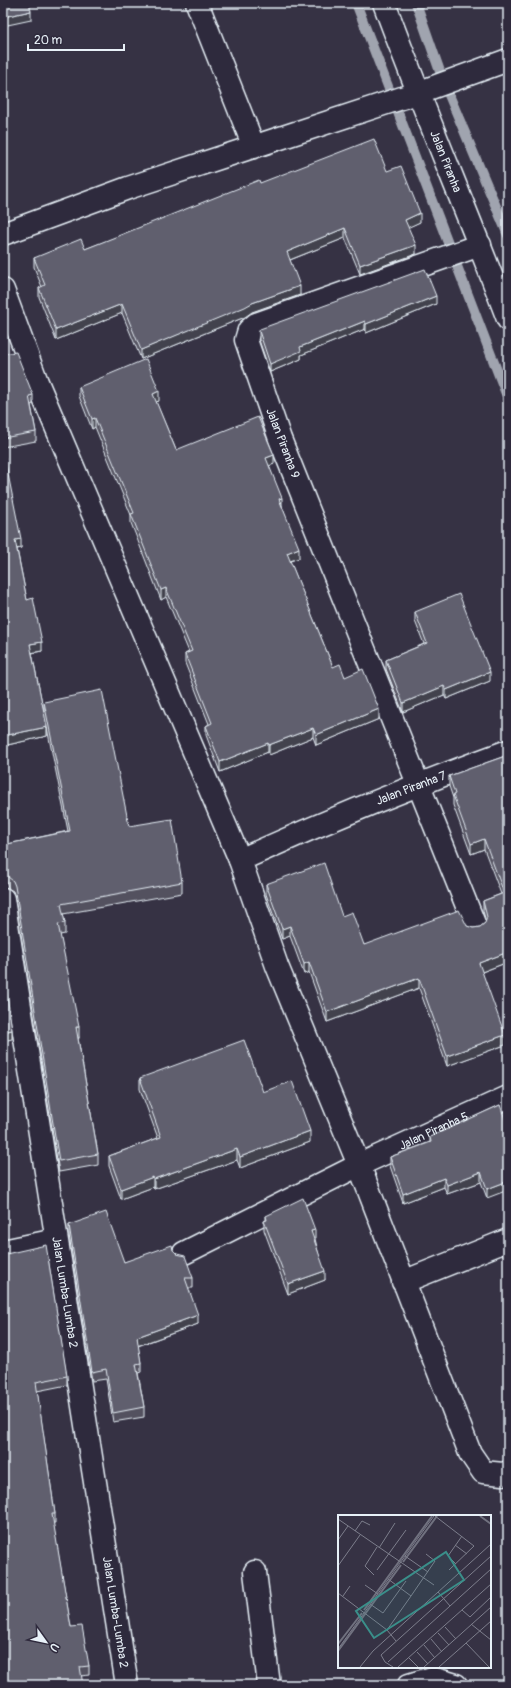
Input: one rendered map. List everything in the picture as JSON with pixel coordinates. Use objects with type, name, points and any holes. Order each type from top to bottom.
[{"type":"street","points":[[197,3],[254,147]]},
{"type":"street","name":"Jalan Piranha","points":[[384,3],[417,93],[480,245],[508,319]]},
{"type":"street","points":[[3,234],[128,188],[417,93],[508,60]]},
{"type":"street","name":"Jalan Piranha 9","points":[[418,784],[280,439],[246,340],[249,330],[256,324],[480,245]]},
{"type":"street","points":[[3,290],[37,382],[240,860],[277,966],[359,1165],[470,1453],[483,1472],[503,1474],[508,1472]]},
{"type":"street","name":"Jalan Piranha 7","points":[[240,860],[316,826],[418,784],[508,751]]},
{"type":"street","points":[[418,784],[475,926]]},
{"type":"street","name":"Jalan Lumba-Lumba 2","points":[[3,899],[127,1685]]},
{"type":"street","name":"Jalan Piranha 5","points":[[184,1253],[359,1165],[508,1097]]},
{"type":"street","points":[[3,1251],[56,1240]]},
{"type":"street","points":[[403,1282],[508,1240]]},
{"type":"street","points":[[255,1572],[269,1685]]},
{"type":"street","points":[[409,1685],[432,1678],[456,1685]]},
{"type":"building","points":[[3,3],[29,3],[31,11],[3,17]]},
{"type":"building","points":[[374,139],[387,171],[401,166],[420,213],[405,220],[416,245],[360,265],[345,228],[287,252],[300,286],[252,303],[141,350],[122,304],[56,330],[39,288],[45,285],[34,258],[81,239],[85,249],[259,180],[260,183]]},
{"type":"building","points":[[425,269],[436,296],[366,324],[365,321],[300,347],[301,351],[270,364],[259,331],[260,329]]},
{"type":"building","points":[[16,352],[33,395],[29,396],[36,432],[3,438],[3,354]]},
{"type":"building","points":[[146,359],[159,391],[153,394],[176,450],[258,417],[274,455],[266,458],[282,498],[279,499],[299,548],[287,553],[333,667],[340,664],[345,677],[363,669],[379,709],[316,735],[313,728],[269,745],[268,743],[220,762],[206,726],[212,723],[185,654],[192,651],[166,588],[161,590],[131,514],[134,513],[95,418],[92,419],[79,387]]},
{"type":"building","points":[[3,449],[21,539],[15,540],[27,600],[33,598],[42,642],[30,644],[47,727],[3,736]]},
{"type":"building","points":[[459,594],[490,672],[446,690],[444,686],[403,703],[386,660],[427,643],[415,612]]},
{"type":"building","points":[[102,690],[129,826],[172,819],[182,882],[61,904],[65,923],[58,924],[79,1027],[76,1027],[98,1154],[59,1161],[15,886],[13,881],[8,877],[3,845],[70,831],[44,702]]},
{"type":"building","points":[[508,755],[508,952],[479,963],[505,1035],[447,1056],[419,978],[327,1012],[309,962],[304,964],[290,926],[282,929],[266,884],[324,863],[342,916],[352,912],[364,945],[459,910],[467,926],[473,928],[480,927],[485,923],[487,917],[483,901],[504,893],[484,839],[471,844],[453,795],[455,794],[449,776]]},
{"type":"building","points":[[6,988],[12,1030],[3,1032],[3,989]]},
{"type":"building","points":[[244,1040],[263,1092],[292,1081],[310,1131],[240,1157],[237,1149],[154,1179],[153,1177],[121,1189],[109,1156],[161,1137],[140,1078]]},
{"type":"building","points":[[500,1105],[508,1127],[508,1181],[487,1189],[481,1172],[447,1185],[444,1178],[403,1194],[390,1157],[431,1142],[430,1137]]},
{"type":"building","points":[[3,1175],[7,1193],[3,1193]]},
{"type":"building","points":[[303,1198],[315,1230],[311,1231],[325,1271],[288,1284],[264,1221],[267,1220],[266,1216]]},
{"type":"building","points":[[106,1212],[124,1262],[172,1245],[173,1250],[177,1254],[185,1256],[193,1278],[185,1278],[198,1315],[137,1337],[141,1363],[136,1364],[144,1407],[113,1413],[106,1369],[92,1372],[69,1225]]},
{"type":"building","points":[[46,1245],[67,1376],[36,1382],[55,1514],[52,1514],[71,1627],[82,1626],[89,1666],[80,1667],[83,1685],[3,1685],[3,1254]]},
{"type":"waterway","points":[[356,3],[508,399]]},
{"type":"waterway","points":[[416,3],[444,83],[508,235]]}]
